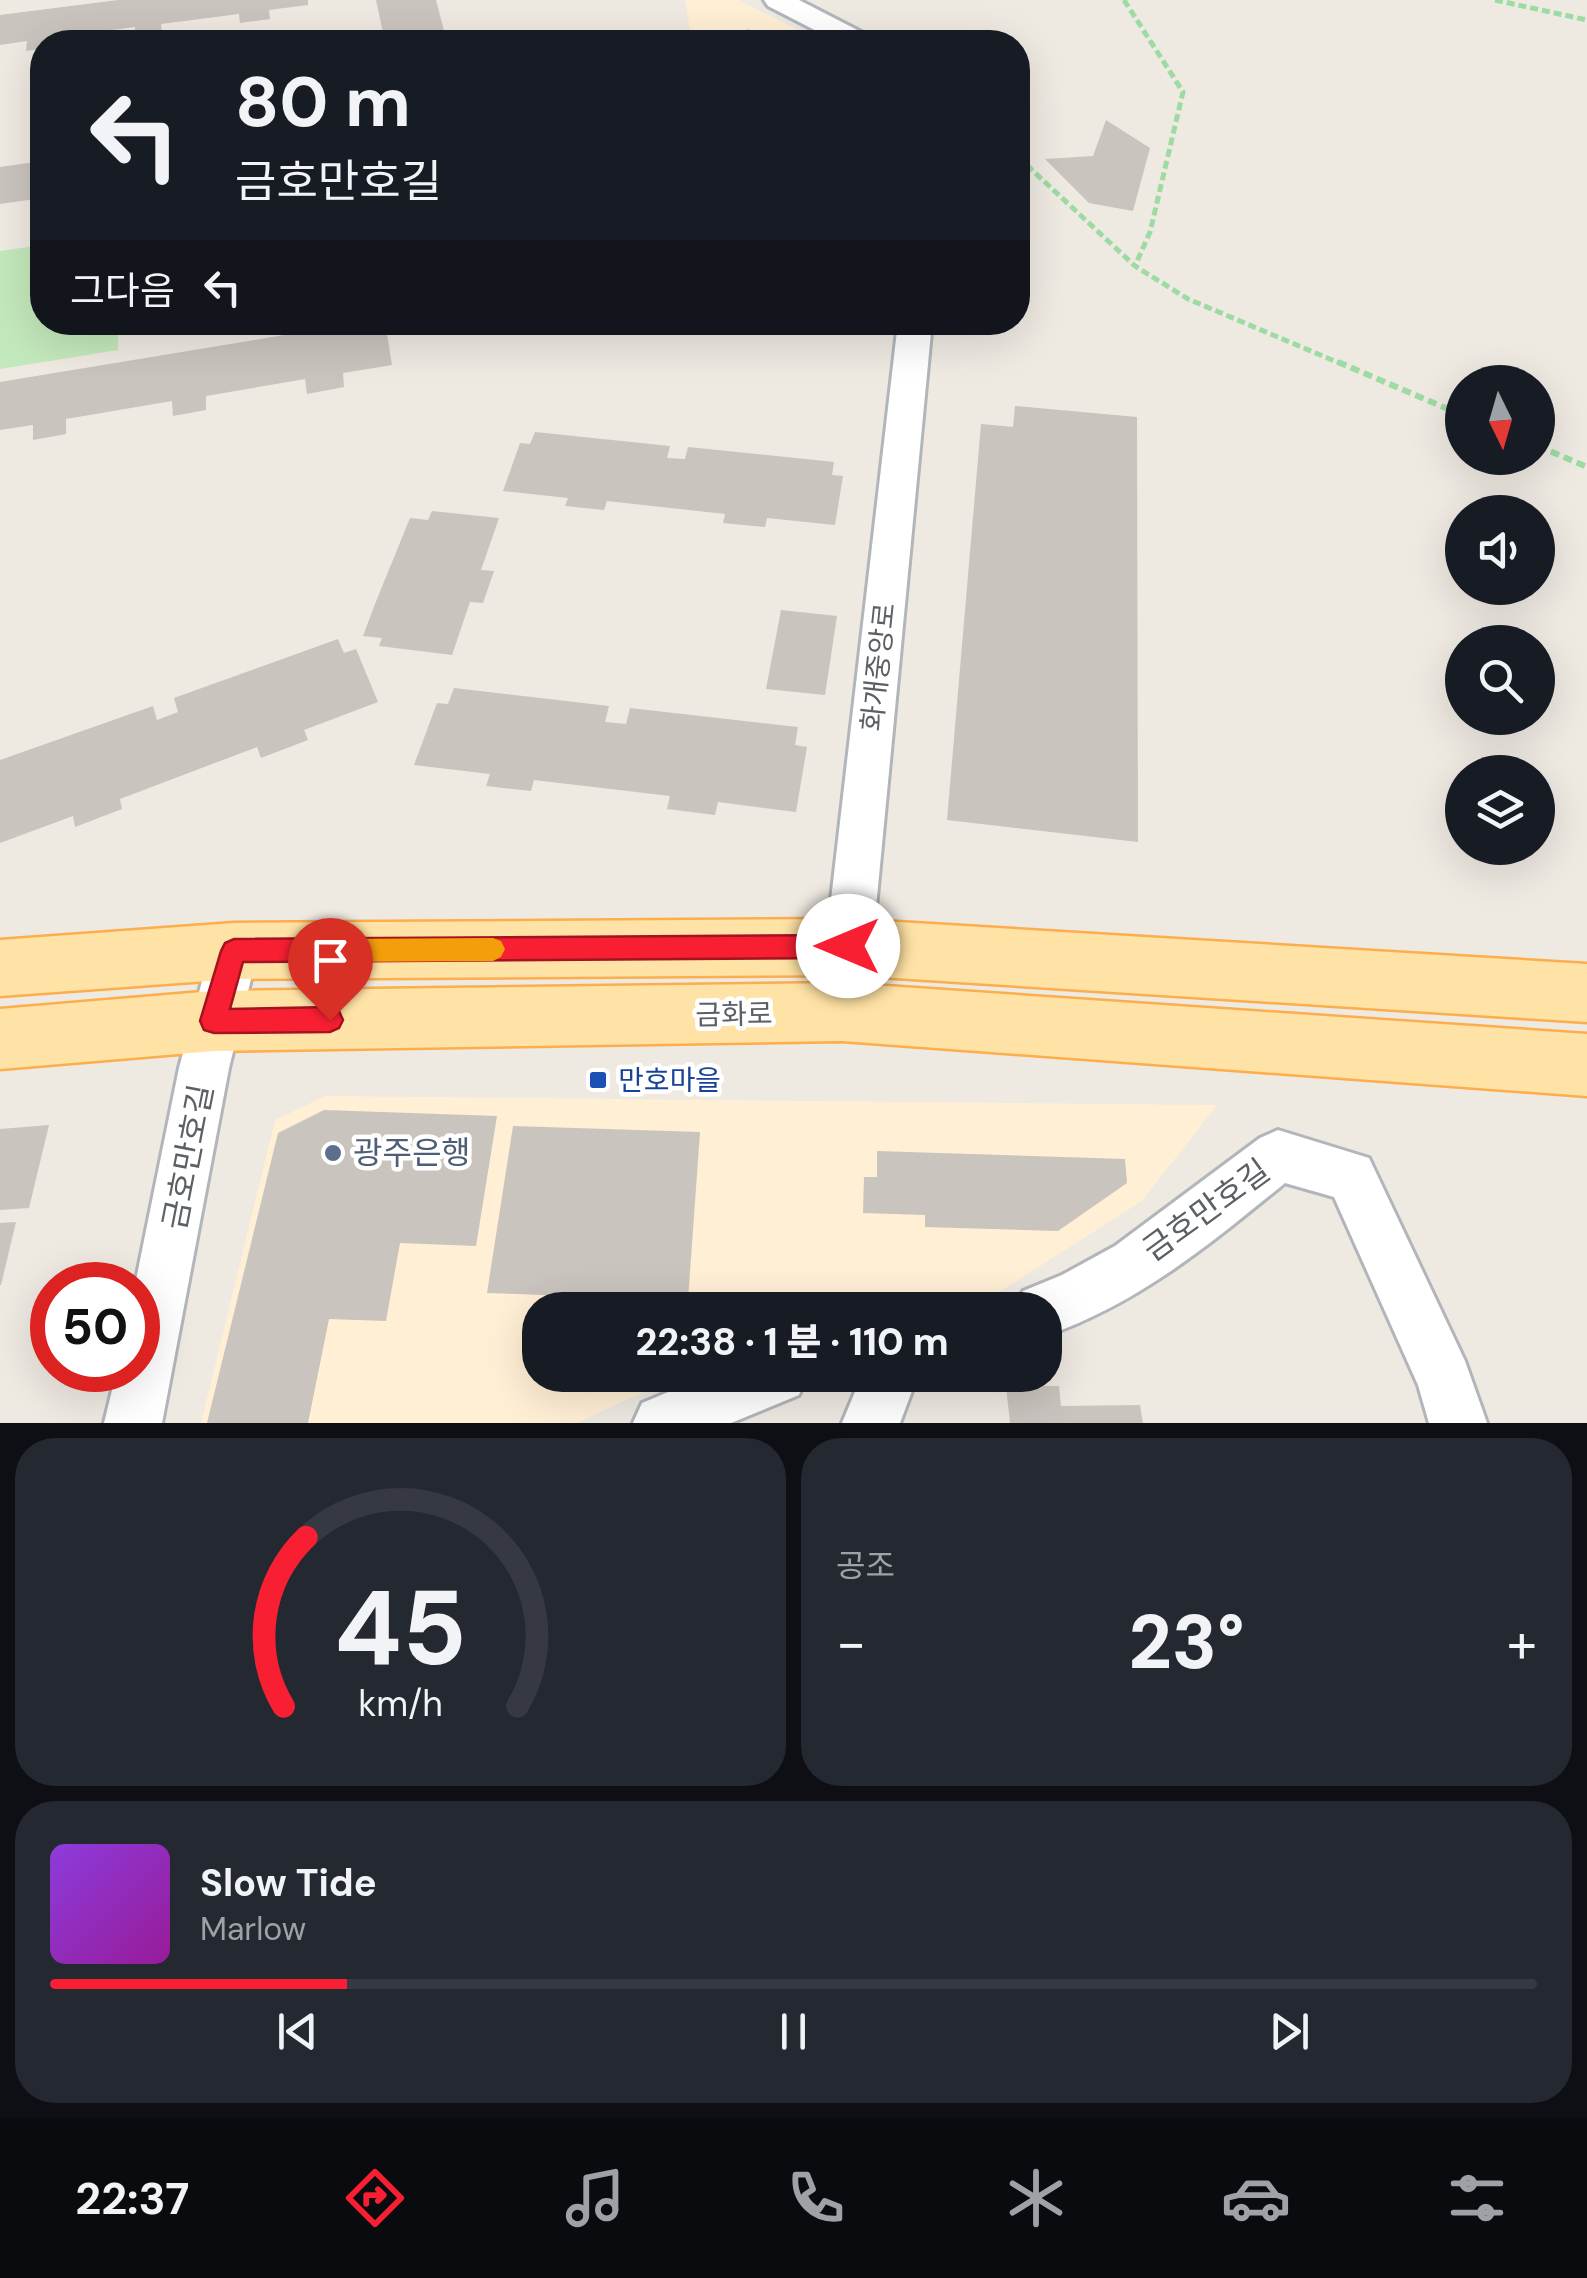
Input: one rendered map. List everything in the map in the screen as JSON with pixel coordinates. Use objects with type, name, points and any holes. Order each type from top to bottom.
[{"type":"main road","points":[[0,968],[234,951],[848,946],[1587,994]]},
{"type":"main road","name":"금화로","points":[[0,1039],[214,1021],[842,1012],[1587,1066]]},
{"type":"street","points":[[778,0],[836,30]]},
{"type":"street","name":"화개중앙로","points":[[842,1012],[914,335]]},
{"type":"street","name":"금호만호길","points":[[133,1423],[156,1328],[214,1021],[234,951]]},
{"type":"street","name":"금호만호길","points":[[1062,1304],[1074,1301],[1175,1236],[1278,1156],[1351,1176],[1446,1381],[1458,1423]]},
{"type":"street","points":[[662,1423],[738,1392]]},
{"type":"street","points":[[871,1423],[883,1392]]},
{"type":"path","points":[[1124,0],[1183,92],[1150,232],[1135,266]]},
{"type":"path","points":[[1496,0],[1587,20]]},
{"type":"path","points":[[1030,169],[1135,266],[1188,299],[1445,407]]},
{"type":"path","points":[[1555,453],[1587,467]]},
{"type":"shaded area","points":[[685,0],[739,0],[798,30],[690,30]]},
{"type":"shaded area","points":[[325,1096],[1217,1105],[1142,1201],[999,1292],[522,1292],[522,1392],[644,1392],[577,1423],[201,1423],[275,1120]]},
{"type":"green space","points":[[30,247],[30,335],[118,335],[118,350],[0,369],[0,251]]},
{"type":"building","points":[[118,0],[308,0],[308,5],[269,10],[270,19],[240,23],[239,14],[161,24],[162,30],[135,27],[30,30],[30,50],[26,51],[27,41],[0,45],[0,15]]},
{"type":"building","points":[[376,0],[436,0],[444,30],[382,30]]},
{"type":"building","points":[[1106,120],[1150,148],[1133,211],[1089,203],[1045,159],[1093,156]]},
{"type":"building","points":[[30,163],[30,200],[0,204],[0,167]]},
{"type":"building","points":[[284,335],[387,335],[392,365],[343,373],[344,387],[307,394],[305,379],[206,396],[206,410],[173,416],[172,401],[66,419],[66,434],[33,440],[33,425],[0,430],[0,382]]},
{"type":"building","points":[[1015,406],[1137,417],[1138,842],[947,820],[981,424],[1013,427]]},
{"type":"building","points":[[535,432],[670,446],[667,458],[685,459],[688,447],[834,462],[832,475],[843,476],[835,525],[767,518],[765,527],[723,523],[725,514],[607,501],[604,510],[565,506],[568,498],[503,491],[520,443],[530,444]]},
{"type":"building","points":[[432,511],[499,518],[481,570],[494,571],[483,603],[470,602],[452,655],[379,646],[382,638],[363,636],[410,518],[428,520]]},
{"type":"building","points":[[781,610],[837,616],[825,695],[766,689]]},
{"type":"building","points":[[338,639],[344,653],[356,649],[378,702],[304,730],[308,740],[261,758],[257,747],[120,799],[122,809],[75,827],[73,816],[0,843],[0,760],[153,706],[157,720],[178,712],[174,698]]},
{"type":"building","points":[[454,688],[609,706],[605,722],[626,724],[630,708],[798,727],[795,745],[807,747],[796,812],[718,802],[715,815],[667,809],[670,796],[534,780],[531,791],[486,786],[490,774],[414,765],[437,703],[448,704]]},
{"type":"building","points":[[324,1110],[497,1116],[476,1246],[400,1243],[386,1321],[329,1319],[308,1423],[207,1423],[278,1133]]},
{"type":"building","points":[[49,1125],[29,1208],[0,1210],[0,1129]]},
{"type":"building","points":[[513,1126],[700,1132],[689,1292],[487,1293]]},
{"type":"building","points":[[877,1151],[1125,1159],[1127,1183],[1058,1231],[925,1227],[925,1215],[863,1213],[864,1177],[877,1177]]},
{"type":"building","points":[[16,1222],[1,1285],[0,1285],[0,1223]]},
{"type":"building","points":[[1007,1392],[1060,1392],[1061,1406],[1140,1405],[1143,1423],[1010,1423]]},
{"type":"slow traffic","points":[[332,950],[493,949]]},
{"type":"place","name":"만호마을","points":[[598,1080]]},
{"type":"place","name":"광주은행","points":[[333,1153]]},
{"type":"route","points":[[330,1020],[214,1021],[234,951],[848,946]]}]
